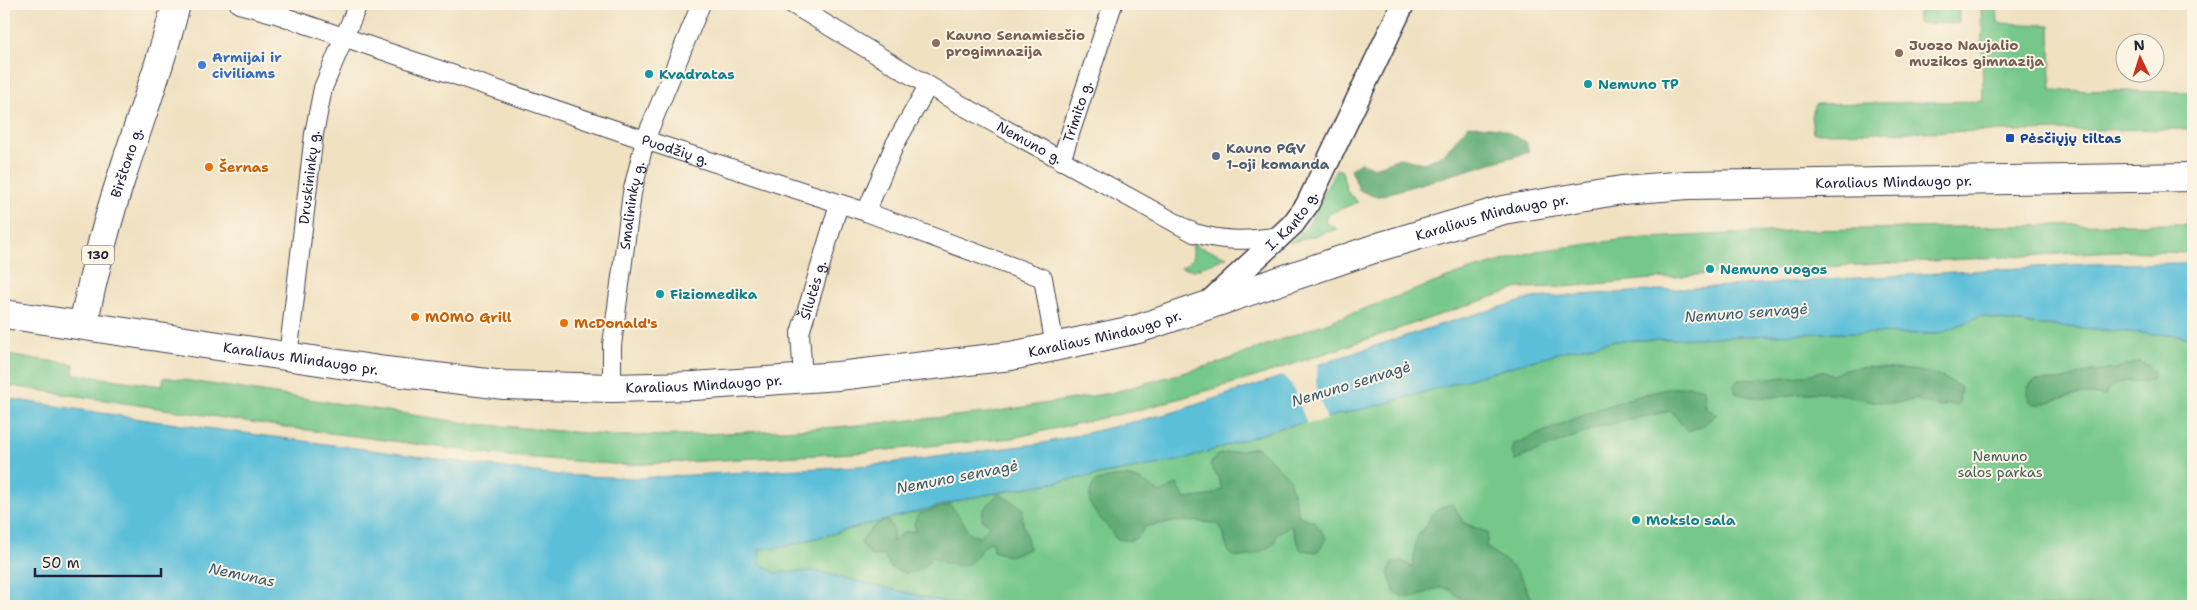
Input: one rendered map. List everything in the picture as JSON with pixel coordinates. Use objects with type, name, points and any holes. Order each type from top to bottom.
[{"type":"main road","name":"Birštono g.","points":[[83,325],[98,255],[116,194],[160,63],[176,4]]},
{"type":"main road","name":"Karaliaus Mindaugo pr.","points":[[4,314],[386,371],[504,384],[612,388],[694,386],[946,365],[1011,356],[1056,347],[1138,329],[1382,246],[1503,210],[1622,190],[1745,184],[2193,177]]},
{"type":"street","name":"Puodžių g.","points":[[239,4],[344,36],[645,140],[866,212],[1043,278],[1056,347]]},
{"type":"street","name":"Druskininkų g.","points":[[288,357],[314,134],[323,88],[358,4]]},
{"type":"street","name":"Smalininkų g.","points":[[612,388],[612,345],[632,193],[645,140],[701,4]]},
{"type":"street","name":"Nemuno g.","points":[[792,4],[928,86],[1061,162],[1194,233],[1221,240],[1243,241],[1280,236]]},
{"type":"street","name":"Trimito g.","points":[[1061,162],[1113,4]]},
{"type":"street","name":"I. Kanto g.","points":[[1203,308],[1280,236],[1307,205],[1403,4]]},
{"type":"street","points":[[866,212],[895,144],[928,86]]},
{"type":"street","name":"Šilutės g.","points":[[803,378],[800,333],[839,204]]},
{"type":"green space","points":[[1918,4],[1959,4],[1959,23],[1918,24]]},
{"type":"green space","points":[[1981,4],[1997,4],[1998,23],[2050,25],[2051,90],[2193,92],[2193,129],[1813,133],[1811,116],[1816,104],[1983,101]]},
{"type":"green space","points":[[1468,125],[1500,128],[1526,142],[1529,152],[1376,197],[1359,190],[1351,169],[1360,162],[1374,168],[1399,158],[1424,163],[1445,153]]},
{"type":"green space","points":[[1336,169],[1342,171],[1347,191],[1358,202],[1328,214],[1325,222],[1338,229],[1290,243],[1309,224]]},
{"type":"green space","points":[[2193,224],[2193,253],[2114,251],[1731,272],[1563,287],[1519,288],[1255,377],[1139,410],[1012,438],[855,453],[625,465],[508,456],[291,428],[4,385],[4,355],[74,364],[73,374],[162,386],[164,377],[466,423],[619,436],[689,435],[836,427],[986,413],[1111,393],[1221,362],[1466,271],[1537,251],[1627,239],[1809,230]]},
{"type":"green space","points":[[1192,244],[1227,257],[1195,270],[1181,268],[1192,259]]},
{"type":"green space","name":"Nemuno salos parkas","points":[[1980,316],[2019,323],[2193,337],[2193,606],[962,606],[814,571],[776,573],[759,564],[759,549],[778,548],[973,497],[1182,460],[1280,428],[1380,405],[1565,351],[1612,341],[1828,333],[1939,334]]},
{"type":"green space","points":[[2140,361],[2154,373],[2151,381],[2118,383],[2108,390],[2105,396],[2076,395],[2033,404],[2028,395],[2029,385],[2035,381],[2069,379],[2092,371],[2116,369]]},
{"type":"green space","points":[[1867,367],[1916,371],[1939,376],[1961,388],[1958,406],[1946,403],[1940,407],[1914,399],[1894,403],[1872,401],[1831,393],[1807,393],[1771,397],[1747,396],[1736,393],[1734,385],[1738,380],[1804,376],[1822,371],[1833,375],[1845,369]]},
{"type":"green space","points":[[1688,386],[1704,389],[1706,408],[1717,414],[1701,427],[1687,431],[1671,411],[1601,426],[1515,460],[1512,453],[1514,444],[1600,409],[1644,394]]},
{"type":"green space","points":[[1258,447],[1289,478],[1299,516],[1314,521],[1327,539],[1317,552],[1301,550],[1291,526],[1277,533],[1274,544],[1255,554],[1241,557],[1230,553],[1223,532],[1217,523],[1184,521],[1146,526],[1134,540],[1121,540],[1115,538],[1091,506],[1091,491],[1095,482],[1122,476],[1144,482],[1160,493],[1177,484],[1185,499],[1209,496],[1222,489],[1218,477],[1210,465],[1217,455]]},
{"type":"green space","points":[[999,494],[1023,508],[1023,524],[1029,549],[1009,556],[993,551],[992,541],[965,565],[948,564],[932,557],[921,570],[906,573],[891,568],[884,555],[871,556],[861,543],[871,528],[887,520],[893,528],[893,542],[903,532],[916,531],[914,524],[918,514],[950,505],[963,521],[967,531],[978,537],[990,526],[982,520],[983,511]]},
{"type":"green space","points":[[1452,504],[1464,523],[1488,533],[1486,547],[1515,569],[1537,606],[1483,606],[1480,602],[1464,600],[1444,588],[1438,588],[1417,597],[1403,596],[1395,593],[1388,573],[1392,563],[1402,561],[1412,567],[1418,536],[1435,512]]},
{"type":"water","points":[[2193,263],[2193,337],[2019,323],[1980,316],[1939,334],[1828,333],[1612,341],[1565,351],[1380,405],[1280,428],[1182,460],[973,497],[778,548],[759,549],[760,564],[776,573],[814,571],[962,606],[4,606],[4,398],[154,421],[558,475],[636,478],[874,465],[1044,443],[1171,413],[1439,325],[1532,298],[2085,264]]},
{"type":"pier","points":[[1319,362],[1316,378],[1317,392],[1327,420],[1307,424],[1292,385],[1281,374]]},
{"type":"place","name":"Kauno Senamiesčio progimnazija","points":[[936,43]]},
{"type":"place","name":"Juozo Naujalio muzikos gimnazija","points":[[1899,53]]},
{"type":"place","name":"Armijai ir civiliams","points":[[202,65]]},
{"type":"place","name":"Kvadratas","points":[[649,74]]},
{"type":"place","name":"Nemuno TP","points":[[1588,84]]},
{"type":"place","name":"Pėsčiųjų tiltas","points":[[2010,138]]},
{"type":"place","name":"Kauno PGV 1-oji komanda","points":[[1216,156]]},
{"type":"place","name":"Šernas","points":[[209,167]]},
{"type":"place","name":"Nemuno uogos","points":[[1710,269]]},
{"type":"place","name":"Fiziomedika","points":[[660,294]]},
{"type":"place","name":"MOMO Grill","points":[[415,317]]},
{"type":"place","name":"McDonald's","points":[[564,323]]},
{"type":"place","name":"Mokslo sala","points":[[1636,520]]},
{"type":"water label","name":"Nemuno senvagė","points":[[1746,313]]},
{"type":"water label","name":"Nemuno senvagė","points":[[1351,384]]},
{"type":"water label","name":"Nemuno senvagė","points":[[957,477]]},
{"type":"water label","name":"Nemunas","points":[[242,575]]}]
